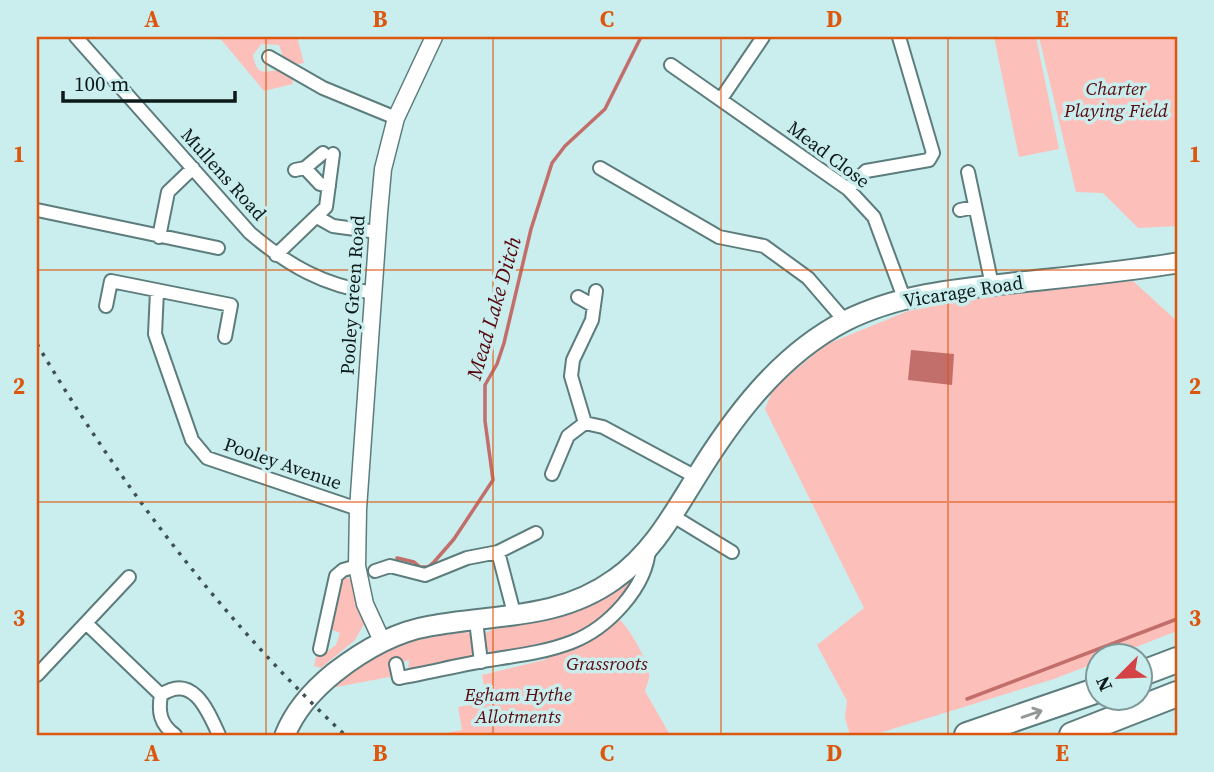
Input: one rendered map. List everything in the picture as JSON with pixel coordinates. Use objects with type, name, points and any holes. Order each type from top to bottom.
[{"type":"highway","points":[[1154,669],[1177,660]]},
{"type":"highway","points":[[1072,735],[1177,694]]},
{"type":"highway","points":[[967,735],[1084,695]]},
{"type":"main road","name":"Vicarage Road","points":[[285,735],[297,711],[318,687],[351,660],[382,641],[429,626],[514,617],[563,606],[592,594],[615,579],[635,563],[673,516],[728,428],[766,382],[817,337],[845,321],[904,298],[1177,263]]},
{"type":"street","name":"Mullens Road","points":[[76,37],[112,87],[193,168],[250,233],[276,255],[327,283],[373,293]]},
{"type":"street","name":"Pooley Green Road","points":[[382,641],[365,604],[357,566],[358,509],[383,169],[396,118],[435,37]]},
{"type":"street","points":[[721,99],[763,37]]},
{"type":"street","points":[[848,189],[866,171],[929,160],[933,153],[899,37]]},
{"type":"street","points":[[269,57],[323,88],[396,118]]},
{"type":"street","name":"Mead Close","points":[[680,65],[721,99],[848,189],[874,217],[904,298]]},
{"type":"street","points":[[276,255],[326,207],[329,186],[328,153],[300,169],[320,184],[329,186]]},
{"type":"street","points":[[159,237],[168,192],[193,168]]},
{"type":"street","points":[[600,169],[719,237],[764,246],[808,278],[845,321]]},
{"type":"street","points":[[968,172],[992,285]]},
{"type":"street","points":[[960,210],[975,207]]},
{"type":"street","points":[[37,210],[218,248]]},
{"type":"street","points":[[317,217],[333,226],[370,231]]},
{"type":"street","points":[[106,306],[111,281],[231,305],[225,337]]},
{"type":"street","name":"Pooley Avenue","points":[[156,290],[155,334],[192,440],[198,449],[207,458],[358,509]]},
{"type":"street","points":[[585,423],[571,376],[573,360],[592,320],[596,291]]},
{"type":"street","points":[[578,297],[594,306]]},
{"type":"street","points":[[552,474],[568,436],[585,423],[603,427],[696,477]]},
{"type":"street","points":[[673,516],[723,551]]},
{"type":"street","points":[[375,571],[390,566],[425,575],[467,558],[498,552],[536,533]]},
{"type":"street","name":"Vicarage Road","points":[[397,664],[400,678],[539,652],[574,641],[615,615],[649,563],[649,547]]},
{"type":"street","points":[[498,552],[514,617]]},
{"type":"street","points":[[325,643],[336,576],[342,570],[357,566]]},
{"type":"street","points":[[37,675],[129,577]]},
{"type":"street","points":[[476,621],[481,662]]},
{"type":"street","points":[[86,624],[161,695],[160,718],[175,735]]},
{"type":"street","points":[[161,695],[170,689],[189,690],[205,707],[219,735]]},
{"type":"green space","points":[[219,37],[297,37],[304,63],[291,65],[284,59],[279,45],[261,44],[253,55],[260,71],[284,72],[292,77],[293,84],[264,91]]},
{"type":"green space","points":[[994,37],[1036,37],[1059,149],[1019,157]]},
{"type":"green space","name":"Charter Playing Field","points":[[1039,37],[1177,37],[1177,226],[1138,228],[1103,193],[1076,192]]},
{"type":"green space","points":[[1133,281],[1177,321],[1177,631],[1149,642],[1084,642],[1084,667],[873,735],[850,735],[845,718],[847,701],[817,645],[864,608],[765,409],[773,389],[825,345],[908,311],[993,294]]},
{"type":"green space","points":[[346,577],[351,579],[364,624],[355,640],[321,668],[314,666],[317,652],[325,653],[336,645],[340,633],[330,629],[342,581]]},
{"type":"green space","points":[[632,577],[635,582],[618,606],[588,627],[556,639],[491,654],[484,645],[485,633],[576,611],[606,596]]},
{"type":"green space","name":"Egham Hythe Allotments","points":[[618,618],[645,660],[649,676],[645,691],[670,735],[434,735],[462,730],[458,707],[487,702],[482,675],[544,660]]},
{"type":"green space","points":[[459,629],[473,635],[473,657],[408,670],[409,660],[392,665],[395,676],[336,687],[336,681],[376,653],[425,634]]},
{"type":"shaded area","points":[[911,350],[954,354],[952,385],[908,380]]},
{"type":"waterway","name":"Mead Lake Ditch","points":[[397,558],[414,562],[420,567],[428,567],[454,539],[493,480],[485,421],[485,385],[497,364],[504,343],[531,229],[552,163],[565,146],[605,109],[641,37]]},
{"type":"waterway","points":[[967,699],[1177,619]]},
{"type":"railway","points":[[37,344],[104,449],[177,550],[258,646],[300,692],[345,735]]},
{"type":"park label","name":"Grassroots","points":[[607,663]]}]
